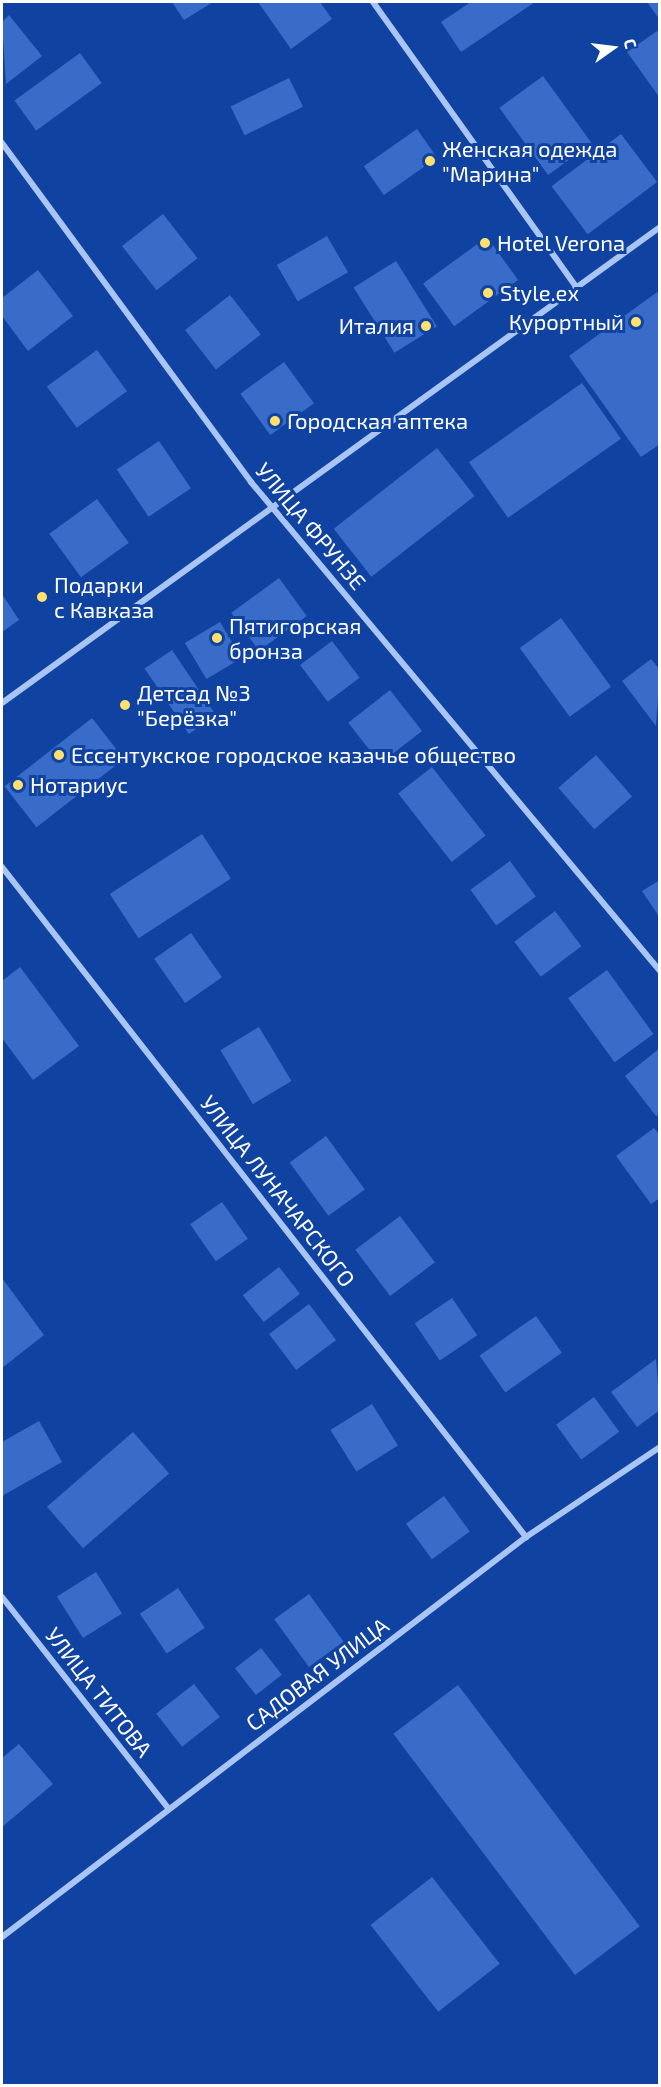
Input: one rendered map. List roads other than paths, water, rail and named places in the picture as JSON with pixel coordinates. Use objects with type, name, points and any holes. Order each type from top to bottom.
[{"type":"street","points":[[373,2],[576,287]]},
{"type":"street","name":"УЛИЦА ФРУНЗЕ","points":[[2,143],[274,511],[660,971]]},
{"type":"street","points":[[2,703],[274,511],[660,227]]},
{"type":"street","name":"УЛИЦА ЛУНАЧАРСКОГО","points":[[2,867],[526,1537]]},
{"type":"street","name":"САДОВАЯ УЛИЦА","points":[[2,1937],[526,1537],[660,1448]]},
{"type":"street","name":"УЛИЦА ТИТОВА","points":[[2,1597],[169,1809]]},
{"type":"place","name":"Женская одежда \"Марина\"","points":[[430,161]]},
{"type":"place","name":"Hotel Verona","points":[[485,243]]},
{"type":"place","name":"Style.ex","points":[[488,293]]},
{"type":"place","name":"Курортный","points":[[636,322]]},
{"type":"place","name":"Италия","points":[[426,326]]},
{"type":"place","name":"Городская аптека","points":[[275,421]]},
{"type":"place","name":"Подарки с Кавказа","points":[[42,597]]},
{"type":"place","name":"Пятигорская бронза","points":[[217,638]]},
{"type":"place","name":"Детсад №3 \"Берёзка\"","points":[[125,705]]},
{"type":"place","name":"Ессентукское городское казачье общество","points":[[59,755]]},
{"type":"place","name":"Нотариус","points":[[18,785]]}]
